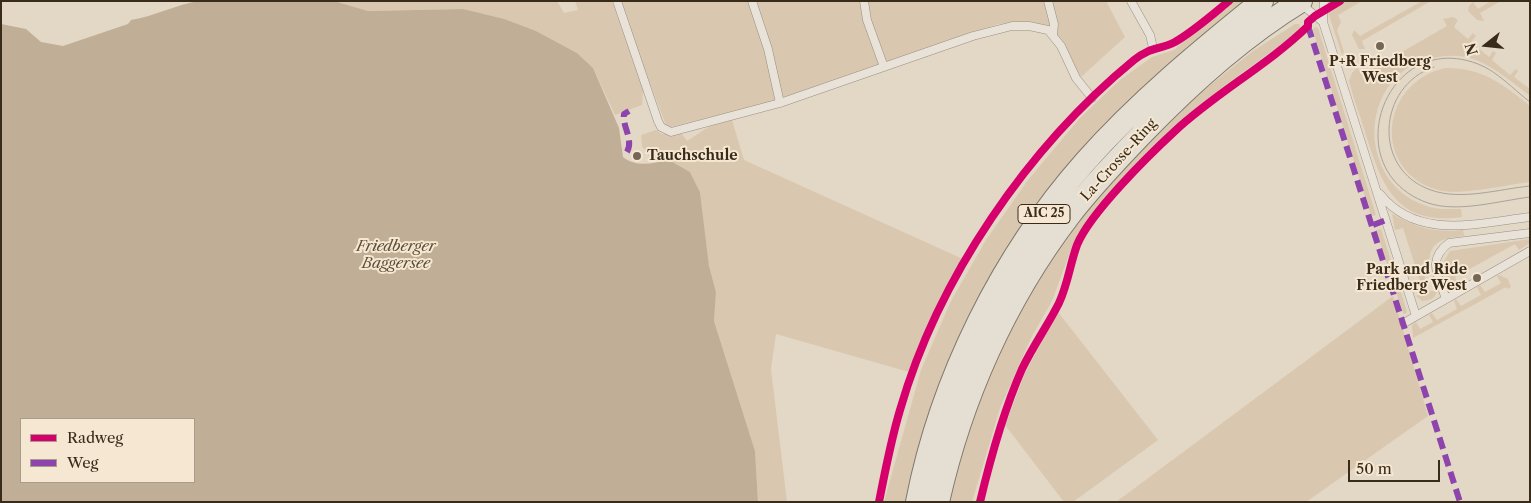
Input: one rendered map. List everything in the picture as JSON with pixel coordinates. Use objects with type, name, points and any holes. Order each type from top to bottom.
[{"type":"main road","name":"La-Crosse-Ring","points":[[917,502],[935,433],[966,349],[1003,278],[1032,232],[1084,163],[1118,127],[1173,76],[1262,1]]},
{"type":"main road","name":"La-Crosse-Ring","points":[[938,502],[955,436],[981,366],[1023,287],[1064,223],[1113,163],[1184,92],[1234,50],[1300,2]]},
{"type":"lane","points":[[617,1],[658,121],[665,130],[681,130],[780,104],[996,29],[1029,26],[1048,30],[1053,35],[1076,78],[1092,98]]},
{"type":"lane","points":[[752,1],[768,49],[780,104]]},
{"type":"lane","points":[[864,1],[867,20],[884,67]]},
{"type":"lane","points":[[1048,1],[1054,24],[1053,35]]},
{"type":"lane","points":[[1131,1],[1150,35],[1153,48]]},
{"type":"lane","points":[[1324,1],[1323,22],[1416,316]]},
{"type":"lane","points":[[1300,2],[1323,22]]},
{"type":"lane","points":[[1375,188],[1386,202],[1414,220],[1432,226],[1530,217]]},
{"type":"lane","points":[[1446,299],[1435,264],[1436,256],[1442,248],[1449,243],[1530,233]]},
{"type":"lane","points":[[1404,324],[1530,251]]},
{"type":"shaded area","points":[[334,1],[557,1],[564,13],[578,10],[575,1],[612,1],[643,90],[642,105],[615,115],[593,68],[577,53],[536,31],[463,9],[368,11]]},
{"type":"shaded area","points":[[619,1],[1106,1],[1125,37],[1081,77],[1052,28],[1026,22],[998,24],[779,100],[667,128]]},
{"type":"shaded area","points":[[1232,1],[1249,1],[1119,114],[908,502],[884,502],[921,370],[951,301],[986,240],[1028,180],[1080,118],[1120,80],[1152,57],[1174,50]]},
{"type":"shaded area","points":[[1346,1],[1362,1],[1338,15],[1341,22],[1337,30],[1344,52],[1342,55],[1328,12]]},
{"type":"shaded area","points":[[1422,1],[1431,1],[1362,41],[1365,49],[1359,49],[1352,35],[1354,30],[1360,36]]},
{"type":"shaded area","points":[[1491,1],[1501,1],[1480,13],[1484,21],[1477,20],[1468,11],[1469,6],[1473,2],[1478,9]]},
{"type":"shaded area","points":[[1453,17],[1458,20],[1454,27],[1468,39],[1473,33],[1476,36],[1471,42],[1489,57],[1493,51],[1496,53],[1492,60],[1510,75],[1516,69],[1518,71],[1514,77],[1530,89],[1530,96],[1490,67],[1476,60],[1458,56],[1427,59],[1404,70],[1388,87],[1378,108],[1375,131],[1377,154],[1386,175],[1402,193],[1429,207],[1461,209],[1462,217],[1440,218],[1421,215],[1407,208],[1395,198],[1386,185],[1371,152],[1349,81],[1352,73],[1357,68],[1362,75],[1447,26],[1443,19]]},
{"type":"shaded area","points":[[1295,24],[1299,24],[1301,29],[1293,36],[1224,86],[1169,131],[1142,157],[1087,222],[1073,244],[1052,301],[1031,338],[1000,408],[972,502],[946,502],[970,416],[1007,329],[1075,220],[1168,119],[1253,51]]},
{"type":"shaded area","points":[[1315,27],[1318,28],[1376,215],[1371,216],[1313,30]]},
{"type":"shaded area","points":[[1445,68],[1470,70],[1491,78],[1530,106],[1530,182],[1470,191],[1447,192],[1417,180],[1402,166],[1394,148],[1392,128],[1396,109],[1406,91],[1423,77]]},
{"type":"shaded area","points":[[732,120],[744,160],[963,259],[933,315],[909,372],[776,334],[771,369],[787,502],[758,502],[755,451],[714,321],[716,292],[709,267],[700,192],[690,172],[669,160],[653,162],[642,146],[641,135],[656,130],[662,134],[682,134],[687,141],[710,126]]},
{"type":"shaded area","points":[[1392,214],[1410,223],[1434,230],[1463,230],[1464,236],[1445,239],[1436,245],[1432,249],[1429,262],[1421,265],[1429,291],[1437,291],[1430,300],[1422,301],[1416,296],[1424,293],[1403,228],[1395,230]]},
{"type":"shaded area","points":[[1381,229],[1407,312],[1405,314],[1403,313],[1376,230]]},
{"type":"shaded area","points":[[1530,239],[1530,243],[1519,250],[1515,244],[1455,277],[1458,283],[1451,283],[1448,279],[1444,261],[1450,251]]},
{"type":"shaded area","points":[[1497,276],[1508,279],[1511,287],[1507,289],[1506,287],[1413,338],[1412,325],[1416,322],[1420,329],[1433,322],[1429,315],[1432,313],[1437,320],[1457,309],[1454,301],[1456,299],[1461,306],[1481,295],[1477,287],[1480,285],[1485,292],[1501,283]]},
{"type":"shaded area","points":[[1393,296],[1428,416],[1306,502],[1116,502]]},
{"type":"shaded area","points":[[1058,312],[1158,440],[1073,502],[1064,502],[1005,425],[1025,373]]},
{"type":"water","name":"Friedberger Baggersee","points":[[199,1],[334,1],[368,11],[463,9],[504,19],[536,31],[577,53],[593,68],[619,128],[623,157],[639,164],[669,160],[690,172],[700,192],[709,266],[716,292],[714,321],[755,451],[758,502],[1,502],[1,24],[26,29],[41,42],[63,46],[128,24],[131,20]]},
{"type":"tram line","points":[[1530,102],[1485,67],[1445,58],[1418,66],[1397,83],[1383,108],[1378,135],[1383,162],[1399,186],[1428,203],[1440,206],[1465,207],[1530,197]]},
{"type":"tram line","points":[[1434,67],[1415,77],[1401,91],[1392,109],[1389,128],[1391,147],[1399,165],[1412,180],[1431,190],[1443,193],[1480,193],[1530,186]]},
{"type":"marked path","points":[[1308,26],[1460,502]]},
{"type":"marked path","points":[[627,152],[629,138],[624,114],[629,111]]},
{"type":"marked path","points":[[1373,225],[1386,220]]},
{"type":"cycle path","points":[[879,502],[897,421],[917,361],[938,312],[963,264],[991,218],[1023,174],[1058,133],[1095,95],[1134,60],[1150,51],[1175,42],[1196,28],[1229,1]]},
{"type":"cycle path","points":[[980,502],[998,434],[1015,385],[1026,360],[1059,303],[1065,289],[1077,245],[1094,217],[1121,185],[1175,131],[1293,40],[1308,26],[1308,22],[1315,16],[1340,1]]},
{"type":"place","name":"P+R Friedberg West","points":[[1380,46]]},
{"type":"place","name":"Tauchschule","points":[[637,156]]},
{"type":"place","name":"Park and Ride Friedberg West","points":[[1477,278]]}]
